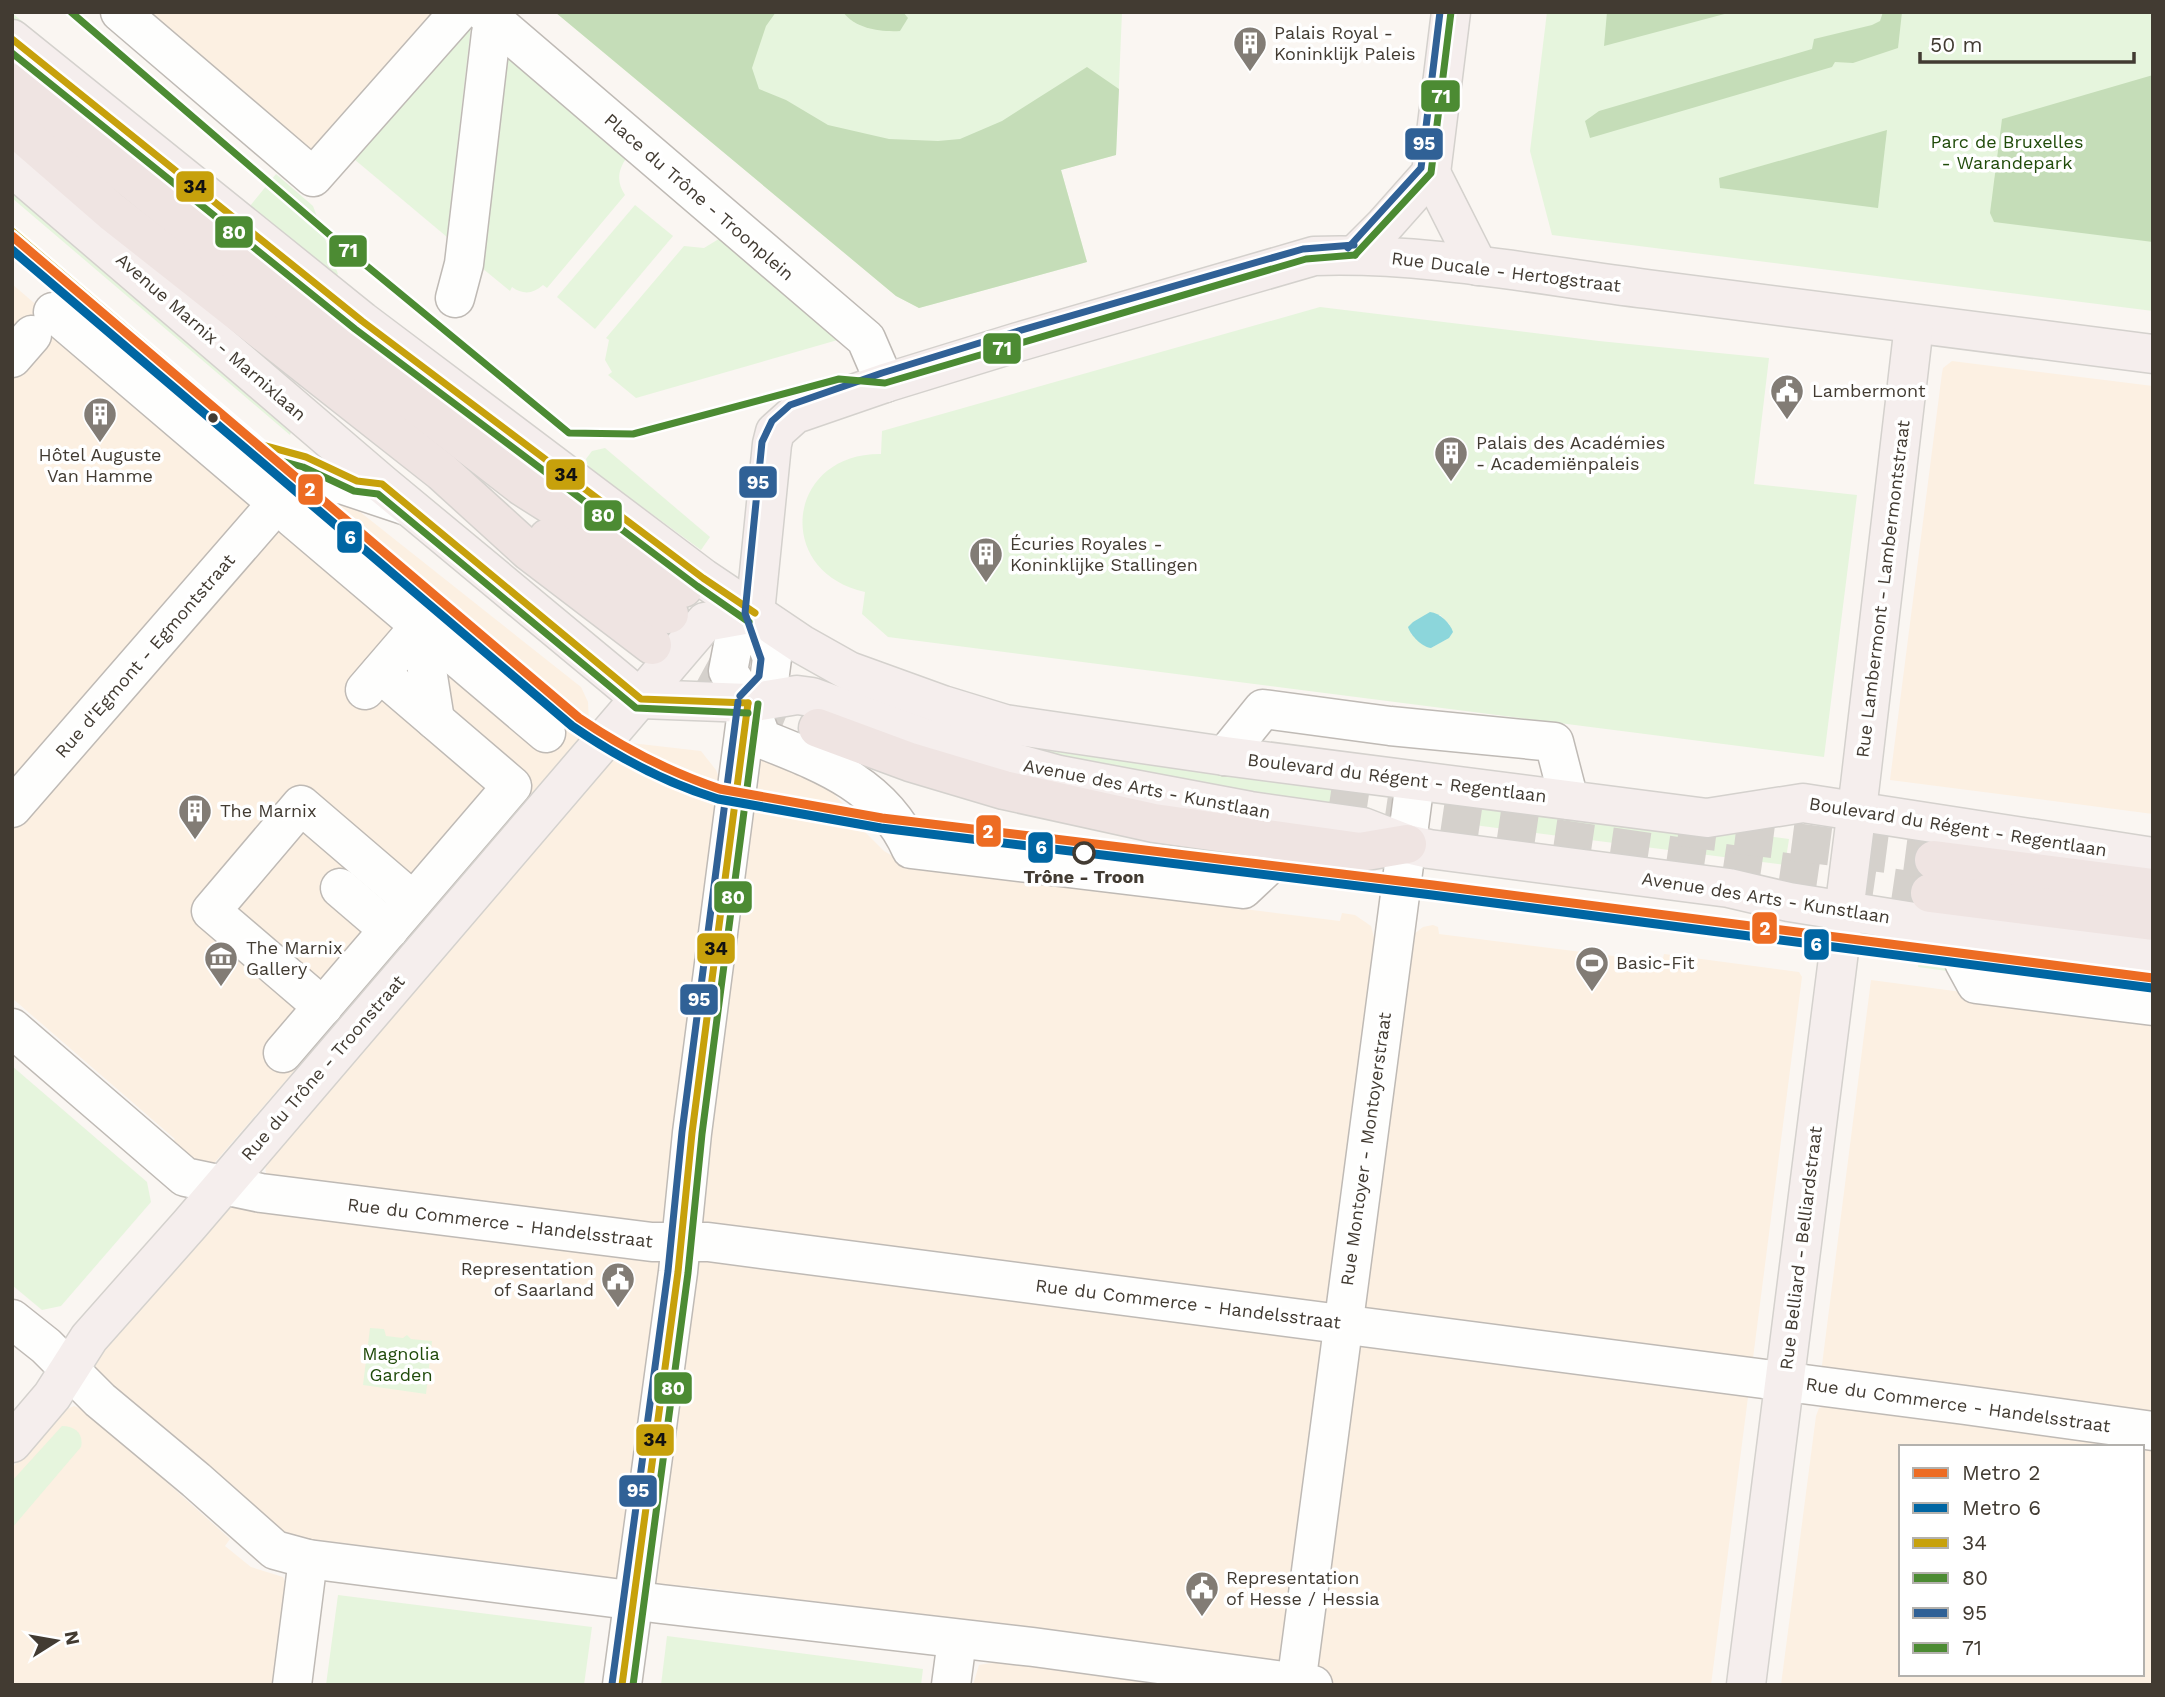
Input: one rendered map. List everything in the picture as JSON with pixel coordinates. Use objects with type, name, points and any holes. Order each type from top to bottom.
[{"type":"highway","points":[[12,83],[120,196],[442,472],[530,552],[668,616],[523,487],[120,196],[12,125]]},
{"type":"highway","points":[[818,728],[910,762],[1004,790],[1154,823],[1360,852],[1407,844]]},
{"type":"highway","points":[[2150,861],[1932,876],[2153,921]]},
{"type":"main road","points":[[1451,12],[1431,173],[1478,266]]},
{"type":"main road","name":"Boulevard du Régent - Regentlaan","points":[[12,39],[291,265],[703,578],[801,644],[849,671],[1005,724],[1225,756],[1707,818],[1803,803],[2150,861]]},
{"type":"main road","points":[[46,68],[193,321]]},
{"type":"main road","points":[[12,159],[120,196],[291,265]]},
{"type":"main road","name":"Avenue Marnix - Marnixlaan","points":[[12,167],[640,699]]},
{"type":"main road","points":[[1355,255],[1431,173]]},
{"type":"main road","name":"Rue Ducale - Hertogstraat","points":[[755,613],[775,432],[795,414],[886,383],[1314,256],[1355,255],[1478,266],[1914,325],[2153,354]]},
{"type":"main road","name":"Rue Lambermont - Lambermontstraat","points":[[1856,811],[1914,325]]},
{"type":"main road","name":"Rue du Trône - Troonstraat","points":[[12,1443],[52,1396],[89,1338],[705,622],[755,613]]},
{"type":"main road","name":"Avenue des Arts - Kunstlaan","points":[[748,703],[797,695],[813,697],[925,738],[1059,775],[1250,811],[1363,827],[1407,844],[1429,849],[1729,888],[1789,902],[1964,930],[2153,953]]},
{"type":"main road","points":[[640,699],[748,703]]},
{"type":"main road","name":"Rue Belliard - Belliardstraat","points":[[1746,1685],[1856,811]]},
{"type":"street","points":[[120,12],[313,177],[459,12]]},
{"type":"street","name":"Place du Trône - Troonplein","points":[[455,298],[464,264],[491,18]]},
{"type":"street","name":"Place du Trône - Troonplein","points":[[491,18],[866,339],[886,383]]},
{"type":"street","points":[[32,335],[285,511],[546,733]]},
{"type":"street","name":"Avenue Marnix - Marnixlaan","points":[[285,511],[292,486],[310,479],[396,495]]},
{"type":"street","name":"Rue d'Egmont - Egmontstraat","points":[[12,808],[285,511]]},
{"type":"street","points":[[622,1685],[681,1243],[692,1133],[748,703],[769,681],[772,658],[755,613]]},
{"type":"street","points":[[283,1053],[512,786],[435,720],[372,681],[420,626]]},
{"type":"street","points":[[420,626],[435,720]]},
{"type":"street","name":"Avenue des Arts - Kunstlaan","points":[[748,703],[762,738],[851,778],[882,804],[905,834],[911,849],[1243,889],[1276,858],[1284,842]]},
{"type":"street","name":"Boulevard du Régent - Regentlaan","points":[[1225,756],[1262,709],[1390,726],[1553,742],[1569,800]]},
{"type":"street","name":"Rue Montoyer - Montoyerstraat","points":[[1302,1684],[1342,1324],[1415,781]]},
{"type":"street","points":[[323,1007],[211,911],[229,889],[301,805],[413,901]]},
{"type":"street","points":[[340,888],[389,930]]},
{"type":"street","points":[[1964,930],[1964,962],[1976,984],[2153,1006]]},
{"type":"street","name":"Rue du Commerce - Handelsstraat","points":[[12,1028],[185,1177],[222,1185],[284,1196],[652,1242],[708,1242],[2153,1431]]},
{"type":"street","points":[[12,1319],[46,1346],[100,1400],[275,1550],[308,1559],[957,1640],[1034,1647],[1302,1684]]},
{"type":"street","points":[[292,1685],[308,1559]]},
{"type":"street","points":[[951,1685],[957,1640]]},
{"type":"shaded area","points":[[144,12],[440,12],[316,154]]},
{"type":"shaded area","points":[[12,284],[40,308],[30,320],[51,331],[294,498],[340,496],[581,687],[588,702],[589,723],[578,743],[210,1168],[169,1147],[175,1139],[12,998]]},
{"type":"shaded area","points":[[1952,361],[2153,386],[2153,814],[1890,780],[1942,373],[1943,368]]},
{"type":"shaded area","points":[[631,743],[701,751],[716,770],[720,780],[755,757],[812,770],[884,851],[911,867],[1340,921],[1342,913],[1355,915],[1371,926],[1375,941],[1414,934],[1423,927],[1433,925],[1438,927],[1439,934],[1662,962],[1664,954],[1799,972],[1802,977],[1711,1685],[973,1685],[979,1665],[992,1663],[995,1624],[690,1586],[687,1594],[622,1583],[584,1580],[583,1573],[293,1537],[275,1527],[102,1376],[96,1369],[96,1359],[224,1209],[266,1175],[265,1163],[616,753]]},
{"type":"shaded area","points":[[1871,980],[2153,1017],[2153,1685],[1781,1685],[1816,1416],[1819,1408],[1826,1405],[1822,1365]]},
{"type":"shaded area","points":[[74,1406],[87,1411],[230,1539],[225,1546],[251,1567],[283,1577],[287,1587],[274,1685],[12,1685],[12,1468],[61,1412]]},
{"type":"green space","points":[[555,12],[1122,12],[1116,155],[1061,170],[1087,262],[919,308],[896,296]]},
{"type":"green space","points":[[555,12],[776,12],[766,26],[752,68],[759,89],[786,100],[828,125],[889,139],[960,139],[1002,121],[1087,67],[1119,89],[1116,155],[1061,170],[1087,262],[919,308],[896,296]]},
{"type":"green space","points":[[843,12],[903,12],[908,18],[900,31],[884,31],[861,26]]},
{"type":"green space","name":"Parc de Bruxelles - Warandepark","points":[[1547,12],[2153,12],[2153,311],[1552,235],[1530,151]]},
{"type":"green space","points":[[1607,12],[1732,12],[1604,46]]},
{"type":"green space","points":[[1883,12],[1902,12],[1898,48],[1853,63],[1835,62],[1832,67],[1590,138],[1585,121],[1599,111],[1812,49],[1814,39],[1872,25],[1880,21]]},
{"type":"green space","points":[[12,13],[250,206],[276,174],[313,206],[338,274],[336,276],[12,22]]},
{"type":"green space","points":[[471,26],[447,237],[354,159]]},
{"type":"green space","points":[[507,55],[627,157],[619,176],[625,195],[547,288],[543,285],[528,292],[512,287],[510,291],[482,268]]},
{"type":"green space","points":[[2153,75],[2153,242],[1994,222],[1990,213],[2002,119]]},
{"type":"green space","points":[[1887,130],[1878,208],[1720,188],[1719,178]]},
{"type":"green space","points":[[12,184],[294,425],[290,435],[12,198]]},
{"type":"green space","points":[[635,205],[673,236],[595,329],[557,297]]},
{"type":"green space","points":[[722,237],[841,339],[636,398],[608,375],[612,372],[605,360],[609,340],[606,338],[684,246],[704,248]]},
{"type":"green space","points":[[1320,307],[1599,341],[1769,358],[1754,484],[1857,495],[1824,757],[888,637],[862,614],[865,592],[835,580],[815,562],[805,539],[803,515],[810,492],[825,472],[849,459],[881,454],[882,431]],"holes":[[[1440,615],[1450,625],[1445,640],[1431,648],[1411,634],[1413,622]]]},
{"type":"green space","points":[[605,448],[710,537],[701,550],[588,467],[586,459],[592,451]]},
{"type":"green space","points":[[841,690],[1358,784],[1355,810],[1058,765]]},
{"type":"green space","points":[[1454,796],[1789,839],[1785,865],[1451,822]]},
{"type":"green space","points":[[1922,939],[1943,941],[1950,949],[1947,971],[1918,967]]},
{"type":"green space","points":[[12,1066],[147,1182],[151,1202],[61,1306],[42,1310],[12,1285]]},
{"type":"green space","name":"Magnolia Garden","points":[[370,1328],[384,1329],[386,1336],[403,1338],[407,1335],[411,1339],[432,1341],[426,1394],[363,1385]]},
{"type":"green space","points":[[62,1426],[71,1427],[78,1432],[81,1447],[12,1528],[12,1481]]},
{"type":"green space","points":[[338,1595],[592,1627],[584,1685],[326,1685]]},
{"type":"green space","points":[[667,1636],[923,1669],[921,1685],[661,1685]]},
{"type":"water","points":[[1430,612],[1444,619],[1453,632],[1449,638],[1431,648],[1417,640],[1408,627]]},
{"type":"tunnel","points":[[652,645],[762,705],[818,728]]},
{"type":"tunnel","points":[[1329,805],[1930,893]]},
{"type":"tunnel","points":[[1679,827],[1934,860]]},
{"type":"metro line","name":"2","points":[[12,236],[579,718],[647,758],[720,789],[882,818],[1433,885],[2153,978]]},
{"type":"metro line","name":"6","points":[[12,250],[572,726],[642,768],[699,793],[718,799],[881,828],[1432,895],[2152,988]]},
{"type":"transit line","name":"71","points":[[71,12],[345,248],[569,433],[633,434],[839,379],[885,383],[1306,259],[1355,255]]},
{"type":"transit line","name":"95","points":[[1348,248],[1421,168],[1440,12]]},
{"type":"transit line","name":"71","points":[[1355,255],[1431,173],[1451,12]]},
{"type":"transit line","name":"34","points":[[12,39],[362,321],[703,578],[755,613]]},
{"type":"transit line","name":"80","points":[[12,53],[355,329],[697,586],[749,622]]},
{"type":"transit line","name":"34","points":[[12,231],[262,445],[306,457],[357,481],[382,484],[641,699],[748,703]]},
{"type":"transit line","name":"80","points":[[12,245],[256,454],[303,467],[354,491],[378,494],[636,708],[748,713]]},
{"type":"transit line","name":"95","points":[[740,696],[759,676],[761,659],[745,613],[762,442],[772,421],[790,405],[1015,332],[1303,249],[1354,245]]},
{"type":"transit line","name":"95","points":[[612,1684],[668,1271],[682,1132],[738,702]]},
{"type":"transit line","name":"34","points":[[622,1685],[678,1272],[692,1133],[748,703]]},
{"type":"transit line","name":"80","points":[[633,1685],[688,1273],[702,1134],[758,704]]},
{"type":"place","name":"Palais Royal - Koninklijk Paleis","points":[[1250,73]]},
{"type":"place","name":"Lambermont","points":[[1787,421]]},
{"type":"place","name":"Hôtel Auguste Van Hamme","points":[[100,444]]},
{"type":"place","name":"Palais des Académies - Academiënpaleis","points":[[1451,483]]},
{"type":"place","name":"Écuries Royales - Koninklijke Stallingen","points":[[986,584]]},
{"type":"place","name":"The Marnix","points":[[195,841]]},
{"type":"place","name":"Trône - Troon","points":[[1084,853]]},
{"type":"place","name":"The Marnix Gallery","points":[[221,988]]},
{"type":"place","name":"Basic-Fit","points":[[1592,993]]},
{"type":"place","name":"Representation of Saarland","points":[[618,1309]]},
{"type":"place","name":"Representation of Hesse / Hessia","points":[[1202,1618]]}]
